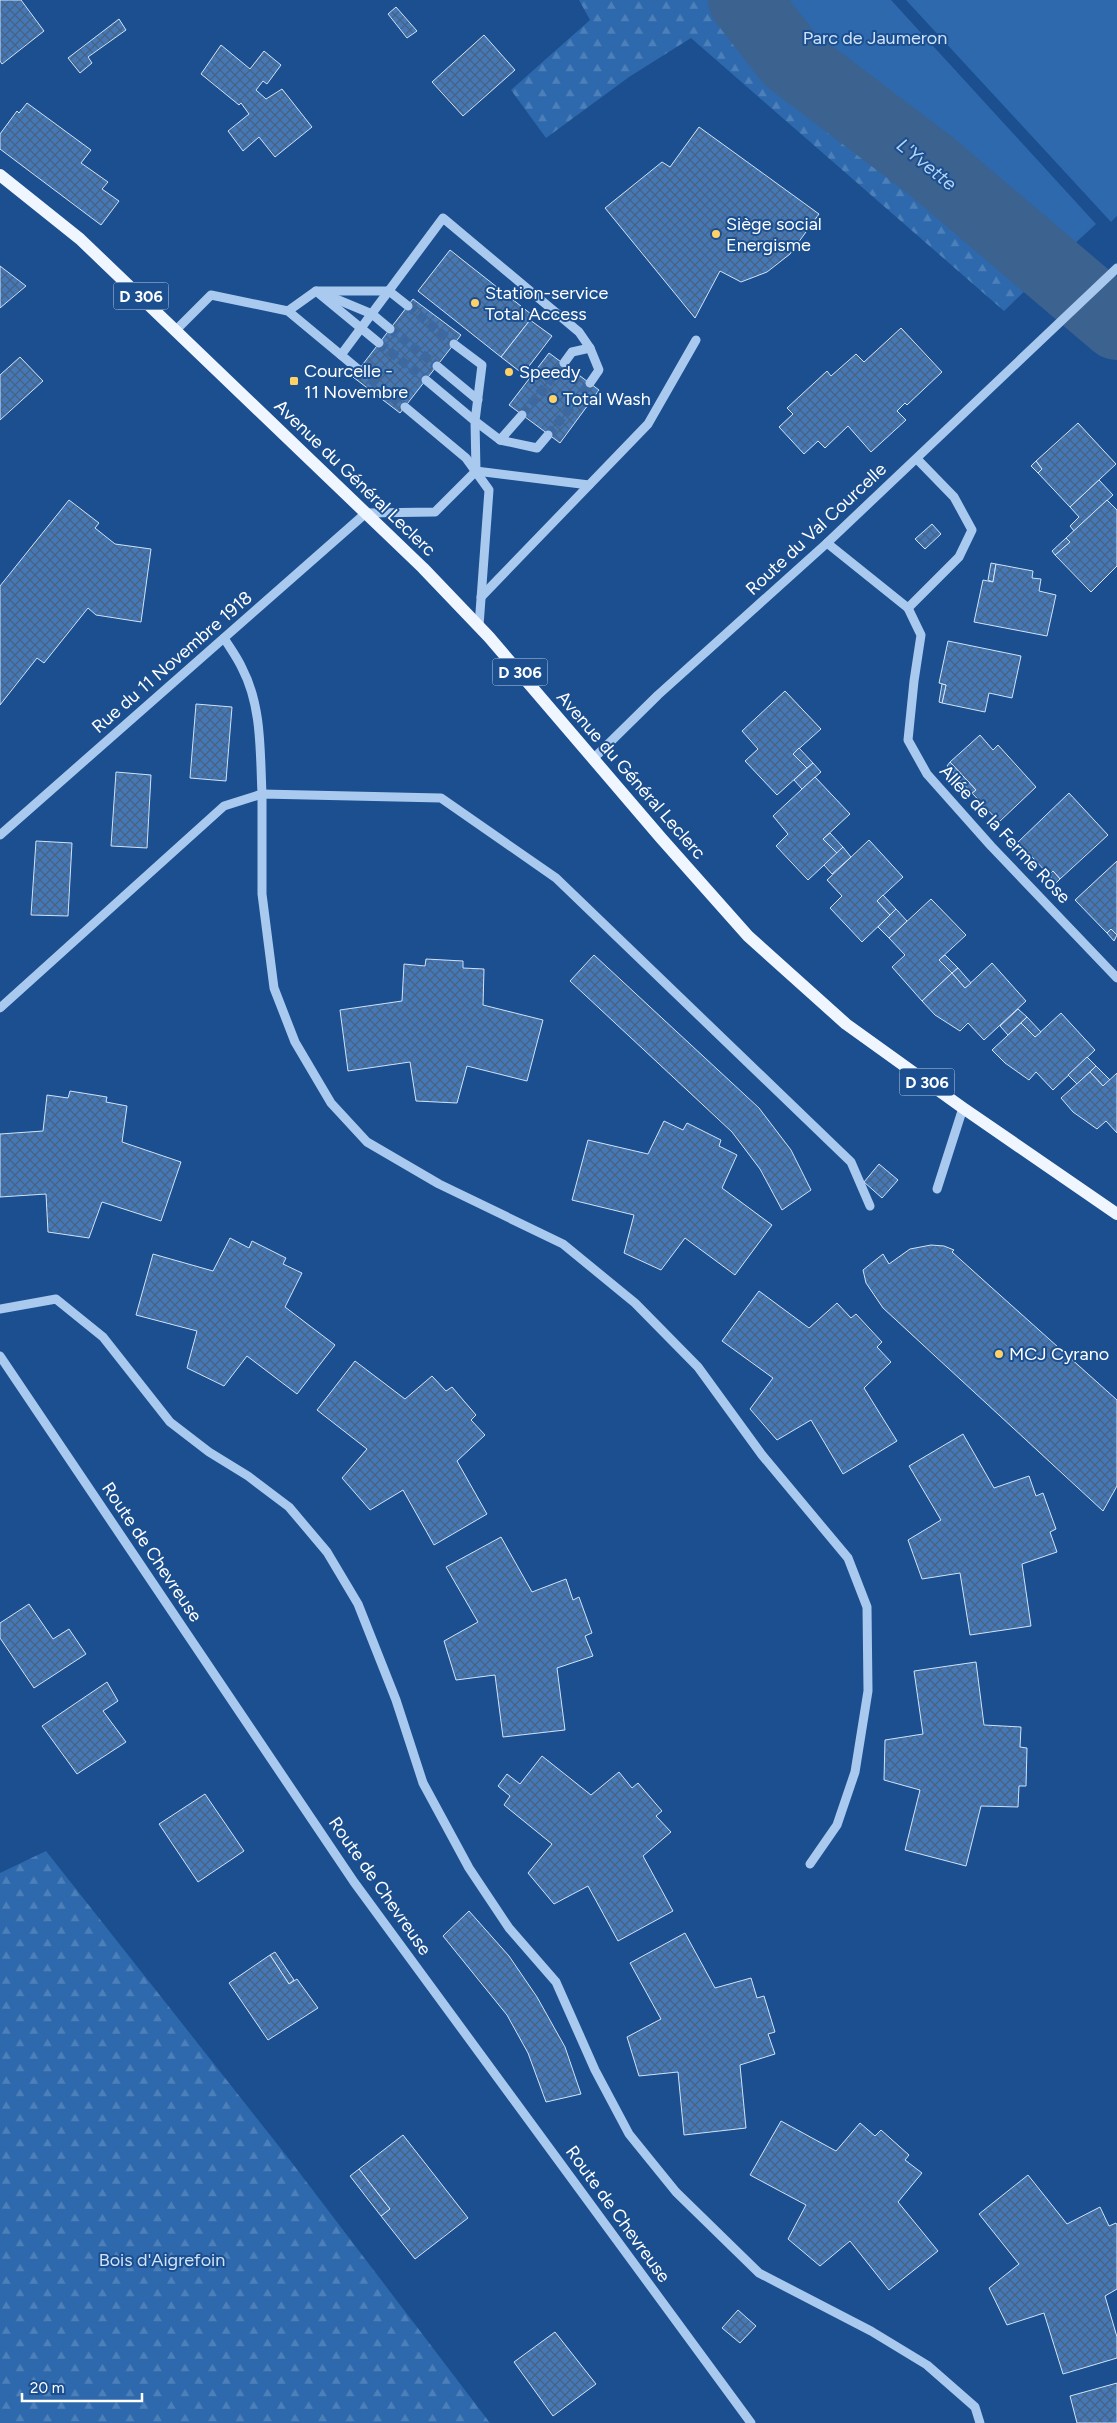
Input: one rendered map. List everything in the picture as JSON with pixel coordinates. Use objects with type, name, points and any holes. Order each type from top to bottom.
[{"type":"main road","name":"Avenue du Général Leclerc","points":[[0,175],[80,239],[366,513],[478,626],[748,936],[846,1024],[963,1108],[1117,1214]]},
{"type":"street","points":[[342,355],[443,218],[579,332],[590,348],[599,370],[590,382]]},
{"type":"street","name":"Route du Val Courcelle","points":[[594,758],[658,695],[828,543],[1117,268]]},
{"type":"street","points":[[288,311],[316,291],[389,291],[408,306]]},
{"type":"street","points":[[316,291],[372,314],[390,329]]},
{"type":"street","points":[[316,291],[379,343]]},
{"type":"street","points":[[176,330],[211,295],[288,311],[359,370]]},
{"type":"street","points":[[481,597],[648,424],[696,340]]},
{"type":"street","points":[[366,513],[435,512],[476,471],[476,421],[482,365],[454,344]]},
{"type":"street","points":[[564,363],[572,352],[590,348]]},
{"type":"street","points":[[437,366],[478,400]]},
{"type":"street","points":[[426,380],[500,440],[537,448],[548,435]]},
{"type":"street","points":[[405,407],[466,458],[489,490],[478,626]]},
{"type":"street","points":[[500,440],[522,415]]},
{"type":"street","points":[[908,608],[959,557],[972,530],[954,497],[916,459]]},
{"type":"street","points":[[476,471],[589,485]]},
{"type":"street","name":"Rue du 11 Novembre 1918","points":[[0,835],[366,513]]},
{"type":"street","name":"Allée de la Ferme Rose","points":[[828,543],[908,608],[921,635],[908,740],[926,774],[991,846],[1117,978]]},
{"type":"street","points":[[224,638],[243,669],[254,704],[260,739],[262,894],[274,988],[295,1042],[331,1103],[367,1142],[439,1184],[563,1244],[635,1303],[698,1367],[762,1455],[848,1558],[867,1607],[868,1691],[854,1772],[837,1826],[810,1864]]},
{"type":"street","points":[[0,1008],[224,806],[262,794],[441,798],[556,878],[851,1162],[870,1206]]},
{"type":"street","points":[[937,1189],[963,1108]]},
{"type":"street","points":[[0,1308],[56,1299],[103,1337],[170,1422],[209,1452],[248,1476],[289,1507],[326,1552],[358,1604],[396,1700],[423,1782],[479,1884],[509,1928],[556,1982],[595,2070],[629,2134],[676,2192],[759,2273],[871,2330],[927,2365],[975,2407],[980,2423]]},
{"type":"street","name":"Route de Chevreuse","points":[[0,1356],[354,1882],[751,2423]]},
{"type":"green space","points":[[579,0],[783,0],[792,12],[1058,259],[1004,311],[691,38],[629,77],[546,138],[511,90],[590,20]]},
{"type":"green space","name":"Parc de Jaumeron","points":[[783,0],[891,0],[1096,224],[1058,259],[792,12]]},
{"type":"green space","points":[[906,0],[1117,0],[1117,216],[1111,222]]},
{"type":"green space","name":"Bois d'Aigrefoin","points":[[46,1851],[289,2159],[490,2423],[0,2423],[0,1873]]},
{"type":"building","points":[[0,0],[21,0],[44,31],[2,64],[0,61]]},
{"type":"building","points":[[396,7],[417,31],[407,38],[388,14]]},
{"type":"building","points":[[119,19],[126,30],[88,57],[92,63],[80,73],[68,58]]},
{"type":"building","points":[[484,35],[515,70],[463,116],[432,82]]},
{"type":"building","points":[[221,45],[250,69],[264,51],[281,65],[267,84],[263,81],[256,90],[266,99],[282,89],[312,127],[275,157],[259,137],[243,151],[228,131],[249,114],[241,103],[239,105],[201,74]]},
{"type":"building","points":[[27,103],[91,150],[81,163],[108,182],[102,189],[119,201],[101,225],[0,149],[0,134],[17,111],[19,113]]},
{"type":"building","name":"Siège social Energisme","points":[[699,127],[819,214],[790,254],[767,272],[741,282],[720,271],[695,318],[605,208],[662,162],[670,167]]},
{"type":"building","name":"Station-service Total Access","points":[[450,250],[531,314],[530,320],[501,357],[418,291]]},
{"type":"building","points":[[0,266],[26,286],[0,308]]},
{"type":"building","points":[[413,299],[461,335],[400,413],[353,377]]},
{"type":"building","points":[[530,320],[552,336],[523,374],[501,357]]},
{"type":"building","points":[[901,328],[942,372],[907,405],[905,403],[897,411],[906,420],[871,452],[848,426],[825,448],[818,441],[804,454],[779,427],[793,414],[787,408],[827,371],[831,376],[856,354],[864,362]]},
{"type":"building","name":"Total Wash","points":[[549,353],[599,390],[560,443],[509,405]]},
{"type":"building","points":[[20,357],[43,381],[0,420],[0,375]]},
{"type":"building","points":[[1078,423],[1116,464],[1070,507],[1038,473],[1042,469],[1036,461]]},
{"type":"building","points":[[1036,461],[1042,469],[1038,473],[1031,466]]},
{"type":"building","points":[[1099,480],[1113,495],[1074,531],[1070,526],[1079,517],[1070,507]]},
{"type":"building","points":[[69,500],[99,523],[95,528],[115,544],[151,549],[141,622],[96,615],[88,608],[44,663],[37,658],[0,705],[0,586]]},
{"type":"building","points":[[1107,500],[1117,510],[1117,566],[1091,592],[1055,555],[1070,542],[1066,538]]},
{"type":"building","points":[[932,524],[941,534],[925,549],[915,539]]},
{"type":"building","points":[[1066,538],[1070,542],[1055,555],[1052,551]]},
{"type":"building","points":[[991,563],[996,564],[993,582],[988,580]]},
{"type":"building","points":[[996,564],[1033,571],[1032,578],[1041,579],[1039,591],[1056,595],[1047,636],[974,622],[983,580],[993,582]]},
{"type":"building","points":[[948,641],[1021,656],[1012,698],[989,693],[985,712],[942,703],[946,685],[939,683]]},
{"type":"building","points":[[942,684],[946,685],[942,703],[939,702]]},
{"type":"building","points":[[785,691],[821,729],[793,754],[807,768],[777,795],[745,761],[758,749],[742,731]]},
{"type":"building","points":[[196,704],[232,707],[226,781],[190,778]]},
{"type":"building","points":[[980,735],[993,750],[998,745],[1036,787],[999,822],[972,793],[976,790],[950,762]]},
{"type":"building","points":[[799,748],[813,763],[807,768],[793,754]]},
{"type":"building","points":[[950,762],[976,790],[972,793],[947,766]]},
{"type":"building","points":[[813,763],[821,772],[802,789],[794,780]]},
{"type":"building","points":[[116,772],[151,775],[147,848],[111,846]]},
{"type":"building","points":[[815,777],[850,814],[823,839],[837,853],[808,880],[776,846],[788,834],[773,816]]},
{"type":"building","points":[[1069,793],[1108,835],[1060,879],[1053,871],[1049,875],[1018,842]]},
{"type":"building","points":[[830,833],[843,847],[837,853],[823,839]]},
{"type":"building","points":[[869,840],[903,877],[877,901],[890,915],[862,942],[830,908],[842,896],[827,880]]},
{"type":"building","points":[[36,841],[72,843],[68,916],[31,915]]},
{"type":"building","points":[[843,847],[851,857],[832,874],[824,865]]},
{"type":"building","points":[[1117,861],[1117,935],[1111,929],[1107,933],[1075,900]]},
{"type":"building","points":[[1053,871],[1060,879],[1056,883],[1049,875]]},
{"type":"building","points":[[883,895],[896,909],[890,915],[877,901]]},
{"type":"building","points":[[931,899],[966,935],[939,960],[952,973],[922,1001],[892,967],[905,955],[889,938]]},
{"type":"building","points":[[896,909],[907,921],[889,938],[878,927]]},
{"type":"building","points":[[1111,929],[1117,935],[1114,941],[1107,933]]},
{"type":"building","points":[[594,955],[759,1108],[791,1150],[811,1190],[782,1210],[760,1169],[732,1132],[570,981]]},
{"type":"building","points":[[945,955],[958,968],[952,973],[939,960]]},
{"type":"building","points":[[426,959],[463,961],[463,968],[484,969],[483,1005],[543,1020],[527,1081],[467,1066],[457,1103],[416,1101],[410,1062],[348,1071],[340,1010],[402,1001],[404,964],[425,966]]},
{"type":"building","points":[[992,963],[1026,1001],[984,1040],[968,1023],[960,1031],[935,1015],[922,1001],[952,973],[965,988]]},
{"type":"building","points":[[958,968],[971,983],[965,988],[952,973]]},
{"type":"building","points":[[1018,1009],[1027,1017],[1008,1035],[1000,1026]]},
{"type":"building","points":[[1061,1013],[1095,1050],[1053,1090],[1036,1072],[1029,1080],[1005,1063],[992,1050],[1021,1023],[1035,1037]]},
{"type":"building","points":[[1027,1017],[1041,1032],[1035,1037],[1021,1023]]},
{"type":"building","points":[[1087,1057],[1096,1066],[1077,1084],[1068,1075]]},
{"type":"building","points":[[1096,1066],[1110,1080],[1103,1086],[1090,1072]]},
{"type":"building","points":[[1090,1072],[1103,1086],[1117,1073],[1117,1133],[1106,1121],[1097,1129],[1073,1112],[1061,1098]]},
{"type":"building","points":[[70,1091],[107,1097],[106,1102],[127,1106],[122,1142],[181,1162],[161,1221],[102,1202],[89,1238],[48,1232],[46,1194],[0,1197],[0,1134],[43,1131],[47,1095],[68,1098]]},
{"type":"building","points":[[664,1121],[683,1130],[687,1123],[721,1140],[719,1146],[737,1155],[722,1188],[772,1225],[735,1275],[685,1238],[661,1270],[624,1253],[634,1215],[572,1200],[588,1140],[648,1154]]},
{"type":"building","points":[[879,1164],[898,1180],[882,1198],[864,1182]]},
{"type":"building","points":[[230,1238],[249,1248],[252,1241],[286,1258],[283,1264],[302,1273],[285,1307],[335,1345],[297,1394],[247,1356],[224,1386],[187,1368],[197,1331],[136,1315],[153,1254],[213,1271]]},
{"type":"building","name":"MCJ Cyrano","points":[[931,1245],[944,1246],[954,1250],[952,1252],[1117,1400],[1117,1486],[1103,1511],[883,1308],[866,1283],[863,1270],[883,1254],[889,1264],[910,1249]]},
{"type":"building","points":[[759,1291],[809,1328],[837,1303],[851,1318],[856,1314],[882,1342],[877,1347],[891,1362],[864,1388],[897,1441],[843,1474],[811,1420],[777,1440],[750,1409],[773,1378],[722,1341]]},
{"type":"building","points":[[355,1361],[405,1399],[432,1376],[446,1391],[452,1387],[476,1415],[471,1420],[485,1435],[457,1461],[487,1514],[434,1545],[403,1490],[370,1510],[342,1478],[367,1449],[317,1410]]},
{"type":"building","points":[[963,1434],[994,1488],[1029,1476],[1036,1496],[1043,1493],[1056,1529],[1050,1532],[1057,1552],[1022,1564],[1031,1626],[970,1635],[960,1573],[922,1579],[908,1540],[941,1520],[909,1466]]},
{"type":"building","points":[[501,1537],[532,1592],[566,1579],[573,1600],[579,1597],[592,1633],[585,1636],[593,1656],[557,1668],[565,1730],[503,1737],[495,1675],[456,1680],[444,1641],[478,1622],[446,1567]]},
{"type":"building","points":[[29,1604],[53,1639],[69,1629],[86,1654],[34,1688],[0,1638],[0,1623]]},
{"type":"building","points":[[976,1662],[984,1725],[1021,1727],[1020,1747],[1027,1748],[1026,1786],[1019,1786],[1018,1807],[981,1806],[966,1866],[905,1850],[920,1790],[884,1780],[885,1740],[923,1734],[914,1671]]},
{"type":"building","points":[[107,1682],[118,1701],[103,1711],[126,1742],[77,1774],[42,1726]]},
{"type":"building","points":[[542,1756],[591,1795],[619,1772],[632,1788],[638,1783],[662,1811],[656,1816],[671,1832],[643,1856],[673,1911],[618,1941],[588,1886],[554,1904],[528,1873],[552,1844],[504,1805],[510,1796],[498,1786],[507,1774],[520,1784]]},
{"type":"building","points":[[205,1794],[244,1851],[198,1882],[159,1824]]},
{"type":"building","points":[[469,1911],[509,1956],[537,1997],[565,2047],[581,2094],[546,2102],[528,2053],[507,2015],[443,1936]]},
{"type":"building","points":[[685,1933],[715,1988],[751,1978],[757,1998],[764,1996],[775,2032],[768,2034],[775,2054],[740,2065],[746,2128],[684,2135],[678,2072],[639,2076],[627,2037],[661,2019],[630,1963]]},
{"type":"building","points":[[275,1952],[294,1980],[289,1984],[270,1955]]},
{"type":"building","points":[[270,1955],[289,1984],[297,1979],[318,2008],[268,2040],[229,1983]]},
{"type":"building","points":[[781,2121],[836,2151],[860,2123],[875,2136],[881,2130],[909,2155],[905,2160],[922,2173],[898,2202],[938,2251],[889,2290],[850,2241],[820,2266],[788,2239],[806,2205],[750,2175]]},
{"type":"building","points":[[403,2135],[468,2218],[415,2259],[381,2216],[390,2209],[359,2169]]},
{"type":"building","points":[[359,2169],[390,2209],[381,2216],[350,2176]]},
{"type":"building","points":[[1028,2175],[1067,2224],[1100,2207],[1109,2226],[1116,2223],[1117,2225],[1117,2289],[1105,2296],[1117,2337],[1117,2358],[1063,2374],[1044,2313],[1007,2325],[989,2288],[1019,2264],[979,2214]]},
{"type":"building","points":[[738,2310],[756,2326],[740,2343],[722,2328]]},
{"type":"building","points":[[555,2332],[596,2384],[553,2416],[514,2362]]},
{"type":"building","points":[[1117,2383],[1117,2423],[1077,2423],[1070,2396]]},
{"type":"waterway","name":"L'Yvette","points":[[744,0],[790,59],[931,166],[1117,324]]},
{"type":"tunnel","points":[[408,306],[454,344]]},
{"type":"tunnel","points":[[390,329],[437,366]]},
{"type":"tunnel","points":[[379,343],[426,380]]},
{"type":"tunnel","points":[[522,415],[564,363]]},
{"type":"tunnel","points":[[359,370],[405,407]]},
{"type":"tunnel","points":[[548,435],[590,383]]},
{"type":"place","name":"Siège social Energisme","points":[[716,234]]},
{"type":"place","name":"Station-service Total Access","points":[[475,303]]},
{"type":"place","name":"Speedy","points":[[509,372]]},
{"type":"place","name":"Courcelle - 11 Novembre","points":[[294,381]]},
{"type":"place","name":"Total Wash","points":[[553,399]]},
{"type":"place","name":"MCJ Cyrano","points":[[999,1354]]}]
